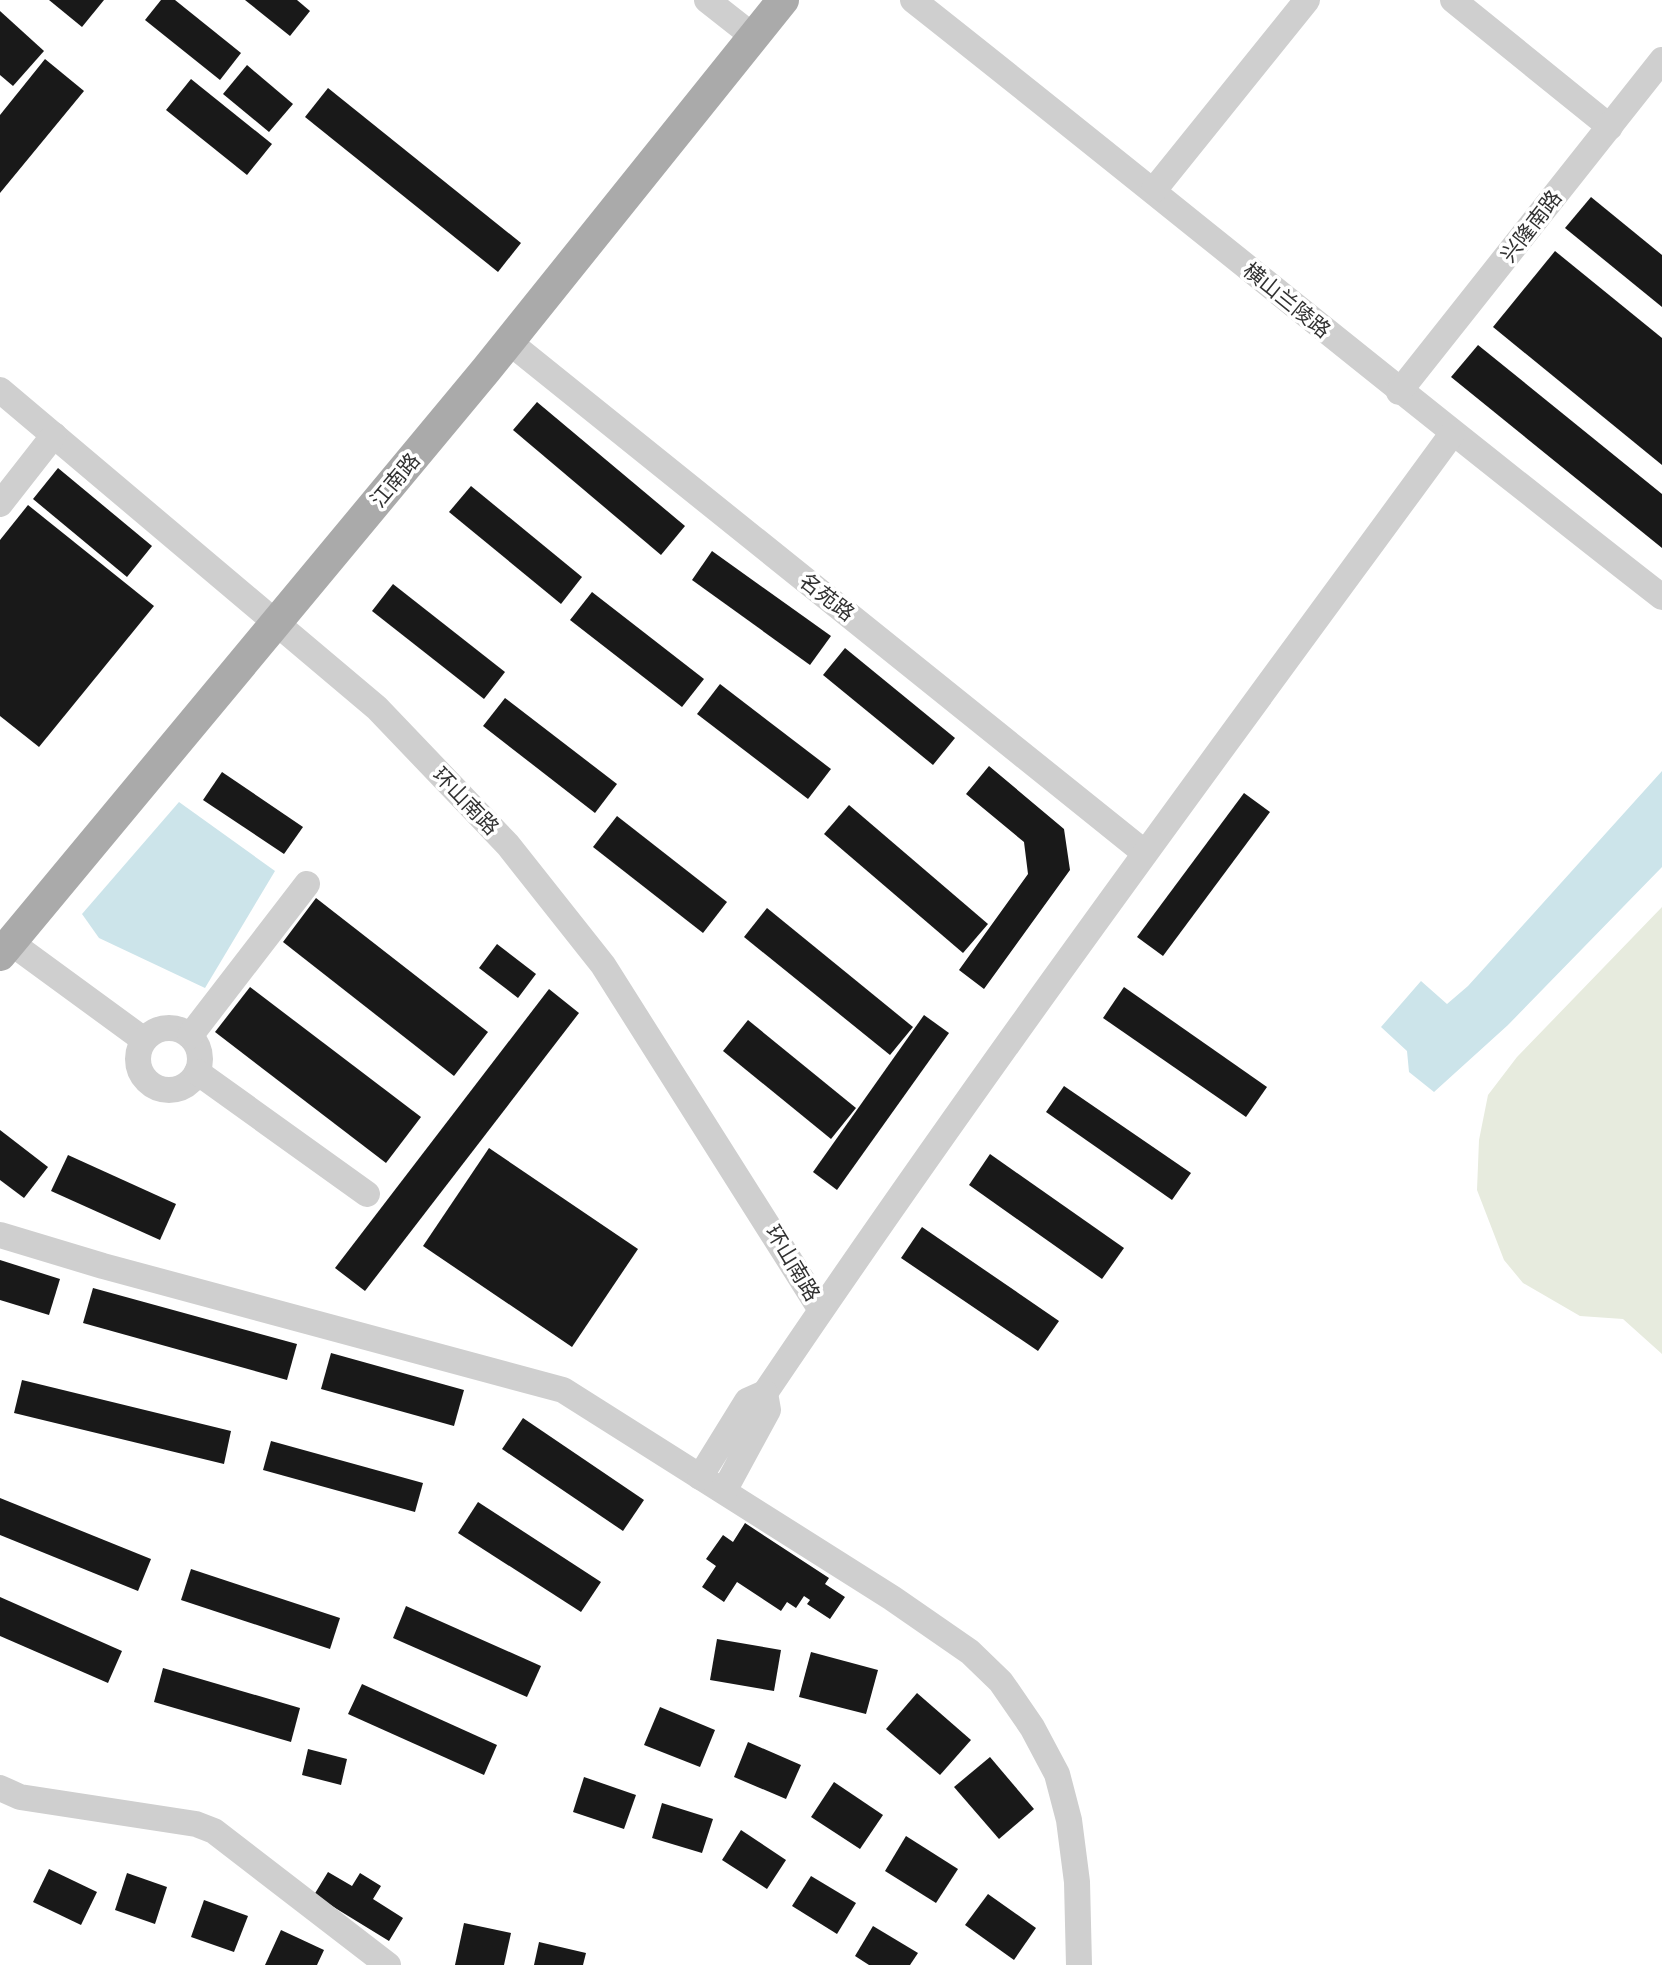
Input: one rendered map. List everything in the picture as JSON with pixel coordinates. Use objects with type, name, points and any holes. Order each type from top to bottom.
[{"type":"main road","name":"江南路","points":[[5,948],[509,342],[783,0]]},
{"type":"street","points":[[707,0],[754,37]]},
{"type":"street","name":"横山兰陵路","points":[[913,0],[1154,190],[1399,392],[1662,597]]},
{"type":"street","points":[[1154,190],[1307,0]]},
{"type":"street","points":[[1452,0],[1609,127]]},
{"type":"street","name":"兴隆南路","points":[[1399,392],[1662,60]]},
{"type":"street","name":"名苑路","points":[[509,342],[1145,853]]},
{"type":"street","name":"环山南路","points":[[0,390],[377,708],[508,845],[603,965],[750,1192],[821,1310]]},
{"type":"street","points":[[700,1477],[747,1401],[765,1393],[1145,853],[1452,434]]},
{"type":"street","points":[[0,505],[54,435]]},
{"type":"street","points":[[190,1036],[307,884]]},
{"type":"street","points":[[5,948],[144,1040]]},
{"type":"street","points":[[161,1029],[182,1031],[190,1036],[200,1053],[197,1072],[181,1088],[158,1088],[142,1073],[138,1062],[144,1040],[161,1029]]},
{"type":"street","points":[[197,1072],[367,1194]]},
{"type":"street","points":[[0,1235],[103,1266],[563,1390],[892,1598],[970,1652],[1001,1682],[1032,1727],[1057,1774],[1069,1820],[1077,1882],[1079,1965]]},
{"type":"street","points":[[724,1491],[768,1410],[765,1393]]},
{"type":"street","points":[[0,1788],[20,1797],[195,1824],[215,1830],[388,1965]]},
{"type":"shaded area","points":[[1662,907],[1662,1354],[1623,1319],[1580,1316],[1523,1283],[1504,1260],[1477,1190],[1479,1140],[1488,1095],[1517,1057]]},
{"type":"water","points":[[1662,771],[1662,867],[1508,1025],[1434,1092],[1409,1072],[1407,1051],[1381,1027],[1421,981],[1447,1004],[1468,986]]},
{"type":"water","points":[[179,802],[275,871],[205,988],[99,938],[82,914]]},
{"type":"building","points":[[49,0],[104,0],[82,27]]},
{"type":"building","points":[[161,0],[175,0],[241,53],[220,80],[145,20]]},
{"type":"building","points":[[245,0],[297,0],[310,11],[290,36]]},
{"type":"building","points":[[0,11],[44,51],[13,86],[0,75]]},
{"type":"building","points":[[45,59],[84,91],[0,193],[0,115]]},
{"type":"building","points":[[247,65],[293,104],[269,132],[223,94]]},
{"type":"building","points":[[191,79],[272,144],[247,175],[166,110]]},
{"type":"building","points":[[328,88],[521,243],[498,272],[305,117]]},
{"type":"building","points":[[1591,197],[1662,255],[1662,307],[1565,228]]},
{"type":"building","points":[[1555,251],[1662,338],[1662,465],[1493,327]]},
{"type":"building","points":[[1478,345],[1662,494],[1662,548],[1451,377]]},
{"type":"building","points":[[537,402],[685,526],[661,555],[513,430]]},
{"type":"building","points":[[58,468],[152,546],[127,577],[33,499]]},
{"type":"building","points":[[471,486],[582,577],[561,604],[449,512]]},
{"type":"building","points":[[28,505],[154,606],[39,747],[0,716],[0,540]]},
{"type":"building","points":[[712,551],[831,636],[810,665],[692,580]]},
{"type":"building","points":[[393,584],[505,672],[484,699],[372,611]]},
{"type":"building","points":[[592,592],[704,679],[682,707],[570,620]]},
{"type":"building","points":[[845,648],[955,738],[933,765],[823,675]]},
{"type":"building","points":[[720,684],[831,769],[808,799],[697,714]]},
{"type":"building","points":[[505,698],[617,784],[595,813],[483,726]]},
{"type":"building","points":[[989,766],[1064,829],[1070,870],[984,989],[959,970],[1028,874],[1024,842],[966,794]]},
{"type":"building","points":[[222,772],[303,827],[284,854],[203,800]]},
{"type":"building","points":[[1244,793],[1270,812],[1163,956],[1137,937]]},
{"type":"building","points":[[849,805],[988,924],[963,953],[824,834]]},
{"type":"building","points":[[617,816],[727,902],[703,933],[593,847]]},
{"type":"building","points":[[316,898],[488,1032],[454,1076],[283,942]]},
{"type":"building","points":[[767,908],[913,1027],[890,1055],[744,937]]},
{"type":"building","points":[[497,944],[536,974],[518,998],[479,968]]},
{"type":"building","points":[[250,987],[421,1117],[386,1163],[215,1032]]},
{"type":"building","points":[[1124,987],[1267,1087],[1246,1117],[1103,1018]]},
{"type":"building","points":[[549,989],[579,1013],[365,1291],[335,1268]]},
{"type":"building","points":[[924,1015],[949,1033],[837,1190],[813,1172]]},
{"type":"building","points":[[748,1020],[856,1108],[831,1139],[723,1051]]},
{"type":"building","points":[[1064,1086],[1191,1173],[1172,1200],[1046,1112]]},
{"type":"building","points":[[0,1130],[48,1167],[24,1198],[0,1180]]},
{"type":"building","points":[[489,1148],[638,1249],[572,1347],[423,1246]]},
{"type":"building","points":[[990,1154],[1124,1248],[1102,1279],[969,1185]]},
{"type":"building","points":[[68,1155],[176,1204],[160,1240],[51,1191]]},
{"type":"building","points":[[922,1227],[1059,1321],[1038,1351],[901,1258]]},
{"type":"building","points":[[0,1260],[60,1279],[49,1315],[0,1300]]},
{"type":"building","points":[[93,1288],[297,1344],[287,1380],[83,1323]]},
{"type":"building","points":[[331,1353],[464,1390],[454,1426],[321,1389]]},
{"type":"building","points":[[22,1380],[231,1431],[224,1464],[14,1413]]},
{"type":"building","points":[[523,1418],[644,1500],[623,1531],[502,1449]]},
{"type":"building","points":[[271,1441],[423,1483],[415,1512],[263,1470]]},
{"type":"building","points":[[0,1498],[151,1559],[138,1591],[0,1535]]},
{"type":"building","points":[[478,1502],[601,1582],[581,1612],[458,1533]]},
{"type":"building","points":[[745,1523],[829,1578],[825,1584],[845,1597],[830,1619],[807,1604],[810,1600],[804,1596],[796,1608],[787,1602],[781,1611],[737,1582],[724,1602],[702,1587],[716,1566],[706,1559],[723,1535],[733,1542]]},
{"type":"building","points":[[191,1569],[340,1618],[330,1649],[181,1600]]},
{"type":"building","points":[[0,1597],[122,1651],[108,1683],[0,1636]]},
{"type":"building","points":[[406,1606],[541,1666],[527,1697],[393,1638]]},
{"type":"building","points":[[717,1639],[781,1650],[774,1691],[710,1680]]},
{"type":"building","points":[[811,1652],[878,1670],[866,1714],[799,1697]]},
{"type":"building","points":[[163,1668],[300,1708],[291,1742],[154,1702]]},
{"type":"building","points":[[362,1684],[497,1745],[484,1775],[348,1714]]},
{"type":"building","points":[[917,1693],[971,1740],[940,1775],[886,1729]]},
{"type":"building","points":[[660,1707],[715,1730],[700,1767],[644,1745]]},
{"type":"building","points":[[748,1742],[801,1765],[786,1799],[734,1777]]},
{"type":"building","points":[[308,1749],[347,1759],[341,1785],[302,1775]]},
{"type":"building","points":[[990,1757],[1034,1809],[999,1839],[954,1787]]},
{"type":"building","points":[[584,1777],[636,1795],[624,1829],[573,1812]]},
{"type":"building","points":[[834,1782],[883,1815],[860,1849],[811,1817]]},
{"type":"building","points":[[662,1803],[713,1819],[702,1853],[652,1838]]},
{"type":"building","points":[[741,1830],[786,1860],[767,1889],[722,1860]]},
{"type":"building","points":[[906,1836],[958,1869],[936,1903],[885,1871]]},
{"type":"building","points":[[49,1869],[97,1892],[81,1925],[33,1902]]},
{"type":"building","points":[[328,1872],[352,1886],[360,1873],[381,1886],[373,1899],[403,1918],[389,1941],[314,1895]]},
{"type":"building","points":[[127,1873],[167,1887],[155,1924],[115,1910]]},
{"type":"building","points":[[811,1876],[856,1903],[837,1934],[792,1906]]},
{"type":"building","points":[[988,1894],[1036,1928],[1014,1960],[965,1925]]},
{"type":"building","points":[[204,1900],[248,1916],[234,1952],[191,1937]]},
{"type":"building","points":[[464,1923],[511,1933],[504,1965],[455,1965]]},
{"type":"building","points":[[873,1926],[918,1953],[910,1965],[869,1965],[855,1956]]},
{"type":"building","points":[[281,1930],[324,1950],[317,1965],[265,1965]]},
{"type":"building","points":[[539,1942],[586,1953],[583,1965],[534,1965]]}]
